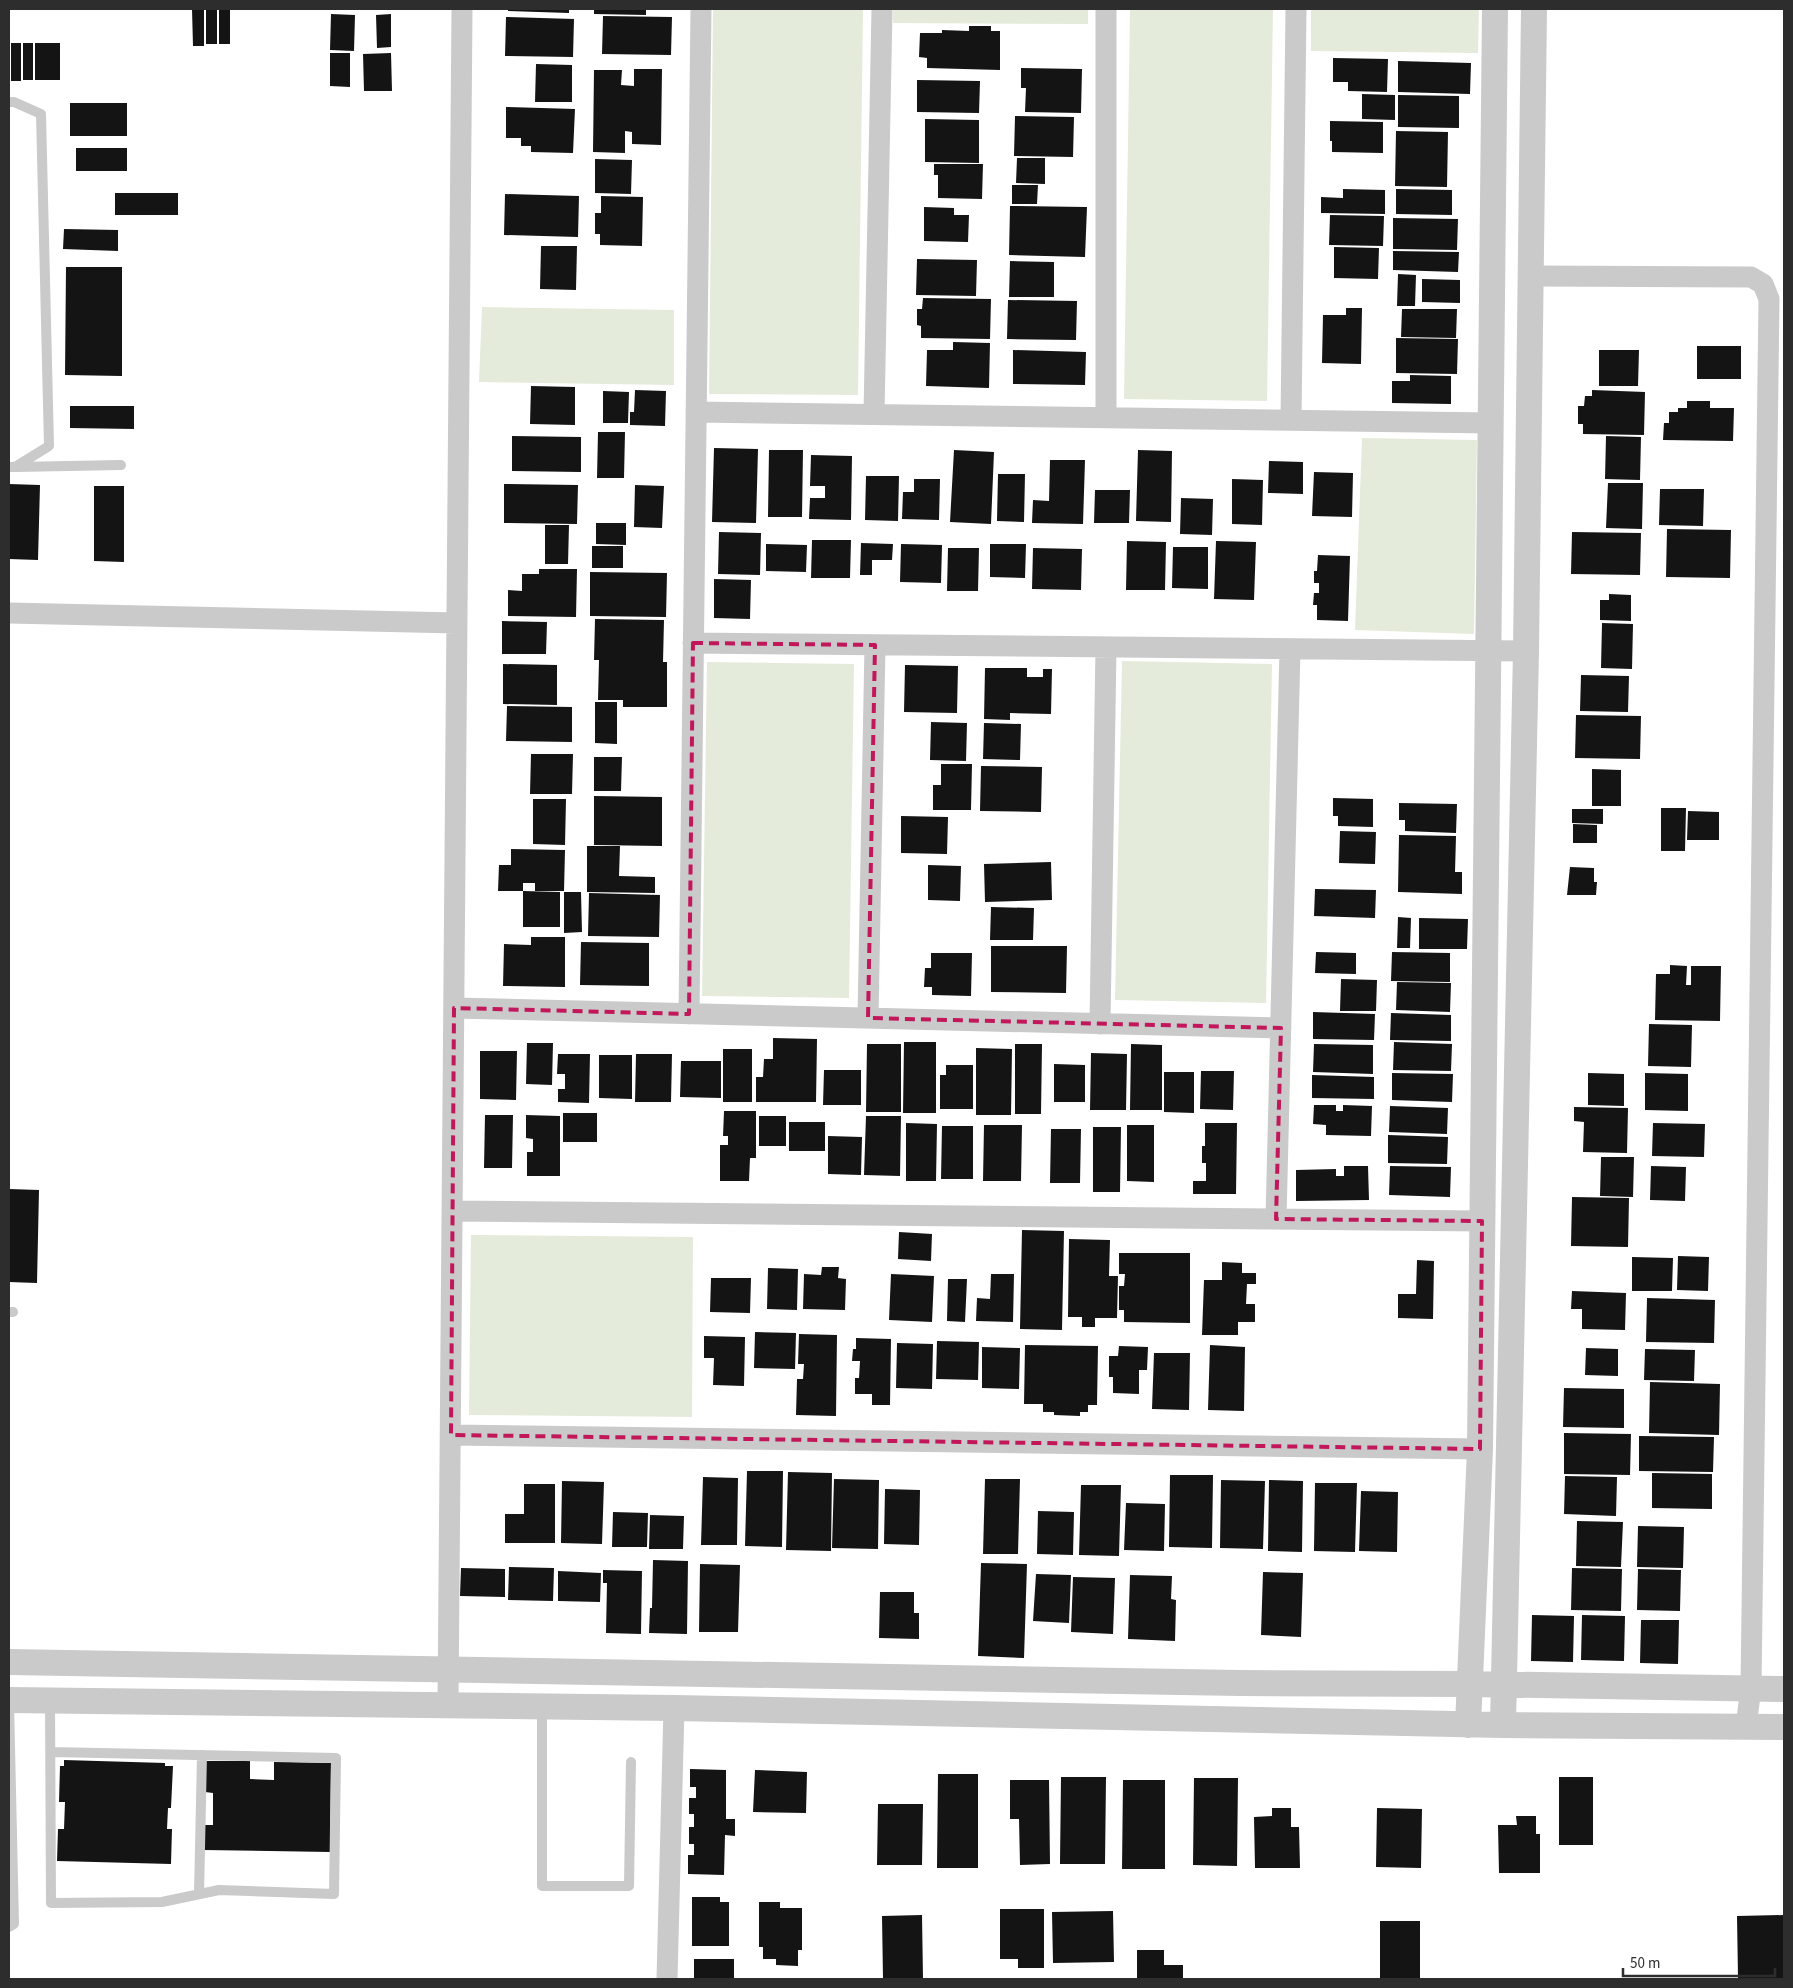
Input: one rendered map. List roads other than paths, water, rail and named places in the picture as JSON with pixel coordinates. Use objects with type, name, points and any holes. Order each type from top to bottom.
[{"type":"street","points":[[448,1705],[462,9]]},
{"type":"street","points":[[689,1014],[701,9]]},
{"type":"street","points":[[874,414],[882,9]]},
{"type":"street","points":[[1106,9],[1106,417]]},
{"type":"street","points":[[1291,420],[1296,9]]},
{"type":"street","points":[[1468,1724],[1480,1449],[1496,9]]},
{"type":"street","points":[[1503,1725],[1526,651],[1534,9]]},
{"type":"street","points":[[1531,276],[1751,276],[1763,284],[1769,299],[1751,1688],[1746,1726]]},
{"type":"street","points":[[696,412],[1492,423]]},
{"type":"street","points":[[9,613],[457,623]]},
{"type":"street","points":[[693,643],[1526,651]]},
{"type":"street","points":[[868,1018],[875,645]]},
{"type":"street","points":[[1100,1024],[1106,647]]},
{"type":"street","points":[[1276,1219],[1290,649]]},
{"type":"street","points":[[454,1008],[1281,1028]]},
{"type":"street","points":[[452,1212],[1482,1221]]},
{"type":"street","points":[[450,1435],[1480,1449]]},
{"type":"street","points":[[9,1662],[1230,1683],[1784,1688]]},
{"type":"street","points":[[9,1701],[542,1706],[1503,1725],[1784,1727]]},
{"type":"street","points":[[667,1979],[674,1708]]},
{"type":"lane","points":[[9,102],[14,102],[41,114],[49,446],[12,467]]},
{"type":"lane","points":[[12,467],[121,465]]},
{"type":"lane","points":[[50,1700],[51,1903],[162,1902],[219,1890],[334,1894],[336,1758],[51,1752]]},
{"type":"lane","points":[[9,1701],[14,1924],[9,1927]]},
{"type":"lane","points":[[542,1706],[542,1886],[629,1886],[631,1762]]},
{"type":"lane","points":[[199,1894],[202,1755]]}]
